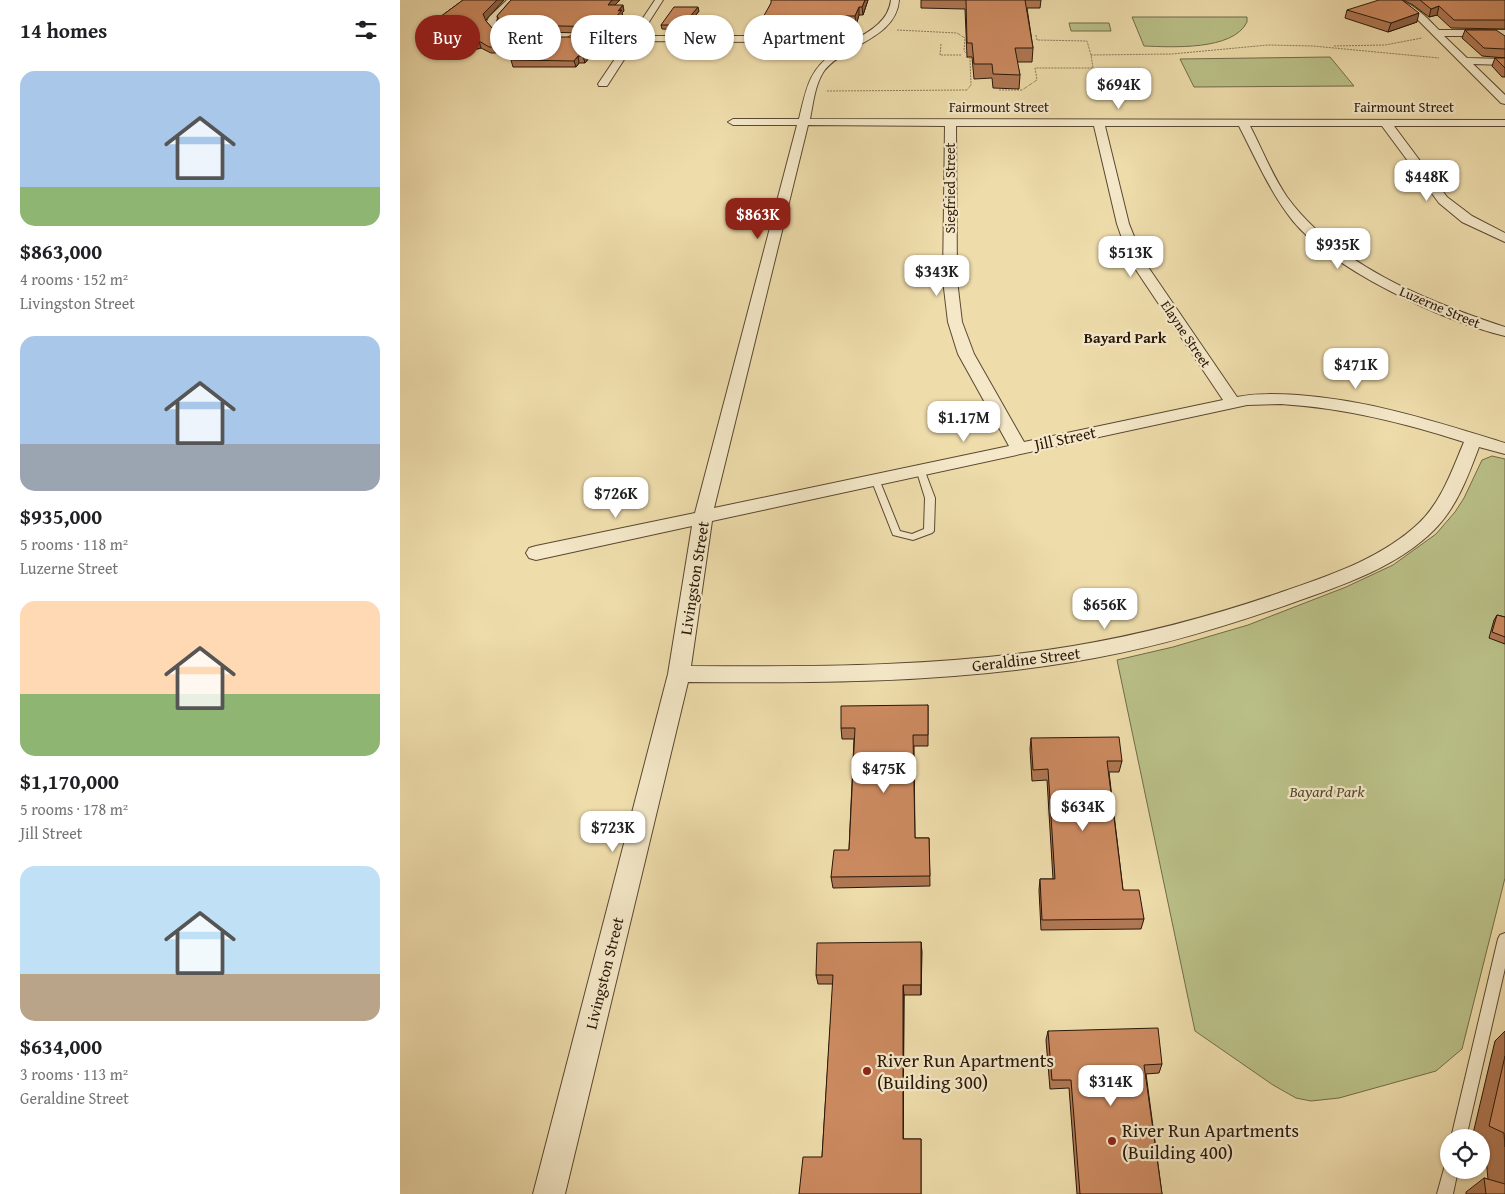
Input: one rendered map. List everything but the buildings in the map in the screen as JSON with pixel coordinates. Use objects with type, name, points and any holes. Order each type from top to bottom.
[{"type":"street","points":[[496,15],[512,0]]},
{"type":"street","points":[[649,15],[659,0]]},
{"type":"street","name":"Livingston Street","points":[[863,38],[890,19],[897,7],[896,0]]},
{"type":"street","points":[[1396,0],[1414,12],[1465,61],[1500,91],[1505,101]]},
{"type":"street","points":[[1437,33],[1499,35]]},
{"type":"street","points":[[655,38],[744,39]]},
{"type":"street","points":[[603,84],[619,60]]},
{"type":"street","name":"Livingston Street","points":[[549,1194],[679,674],[703,517],[802,122],[816,74],[823,64],[829,60]]},
{"type":"street","points":[[1465,61],[1505,62]]},
{"type":"street","name":"Fairmount Street","points":[[733,122],[1505,122]]},
{"type":"street","name":"Siegfried Street","points":[[951,122],[950,280],[955,322],[966,354],[1019,448]]},
{"type":"street","points":[[1385,122],[1443,200],[1467,219],[1505,238]]},
{"type":"street","name":"Elayne Street","points":[[1099,123],[1124,224],[1137,261],[1232,402]]},
{"type":"street","name":"Luzerne Street","points":[[1243,123],[1281,197],[1318,238],[1393,287],[1442,309],[1505,332]]},
{"type":"street","name":"Jill Street","points":[[536,553],[1232,402],[1280,399],[1340,404],[1391,414],[1505,449]]},
{"type":"street","name":"Geraldine Street","points":[[679,674],[866,673],[940,669],[1040,659],[1160,636],[1238,615],[1345,575],[1385,557],[1409,542],[1426,528],[1441,511],[1474,439]]},
{"type":"lane","points":[[875,480],[896,533],[913,537],[929,531],[930,498],[920,469]]},
{"type":"lane","points":[[1460,1129],[1505,939]]},
{"type":"lane","points":[[1444,1194],[1448,1179]]},
{"type":"path","points":[[894,29],[949,32],[965,36],[966,53]]},
{"type":"path","points":[[999,90],[1022,90],[1037,80],[1035,68],[1093,68],[1087,40],[1037,40],[1036,34]]},
{"type":"path","points":[[1091,55],[1172,54],[1250,45],[1385,45],[1425,37]]},
{"type":"path","points":[[941,44],[940,55],[962,55]]},
{"type":"path","points":[[1312,46],[1444,58]]},
{"type":"path","points":[[824,91],[966,90],[971,85],[970,58],[966,57]]},
{"type":"green space","points":[[1132,17],[1247,17],[1247,22],[1240,31],[1229,38],[1215,43],[1170,47],[1144,46]]},
{"type":"green space","points":[[1069,23],[1109,23],[1111,31],[1071,31]]},
{"type":"green space","points":[[1330,57],[1354,86],[1194,87],[1180,59]]},
{"type":"green space","name":"Bayard Park","points":[[1492,456],[1505,459],[1505,878],[1462,1049],[1436,1071],[1339,1098],[1311,1101],[1296,1098],[1273,1085],[1195,1031],[1117,660],[1173,647],[1248,625],[1346,587],[1393,565],[1436,534],[1464,498],[1482,460]]},
{"type":"place","name":"River Run Apartments (Building 300)","points":[[867,1071]]},
{"type":"place","name":"River Run Apartments (Building 400)","points":[[1112,1141]]},
{"type":"district","name":"Bayard Park","points":[[1125,338]]}]
